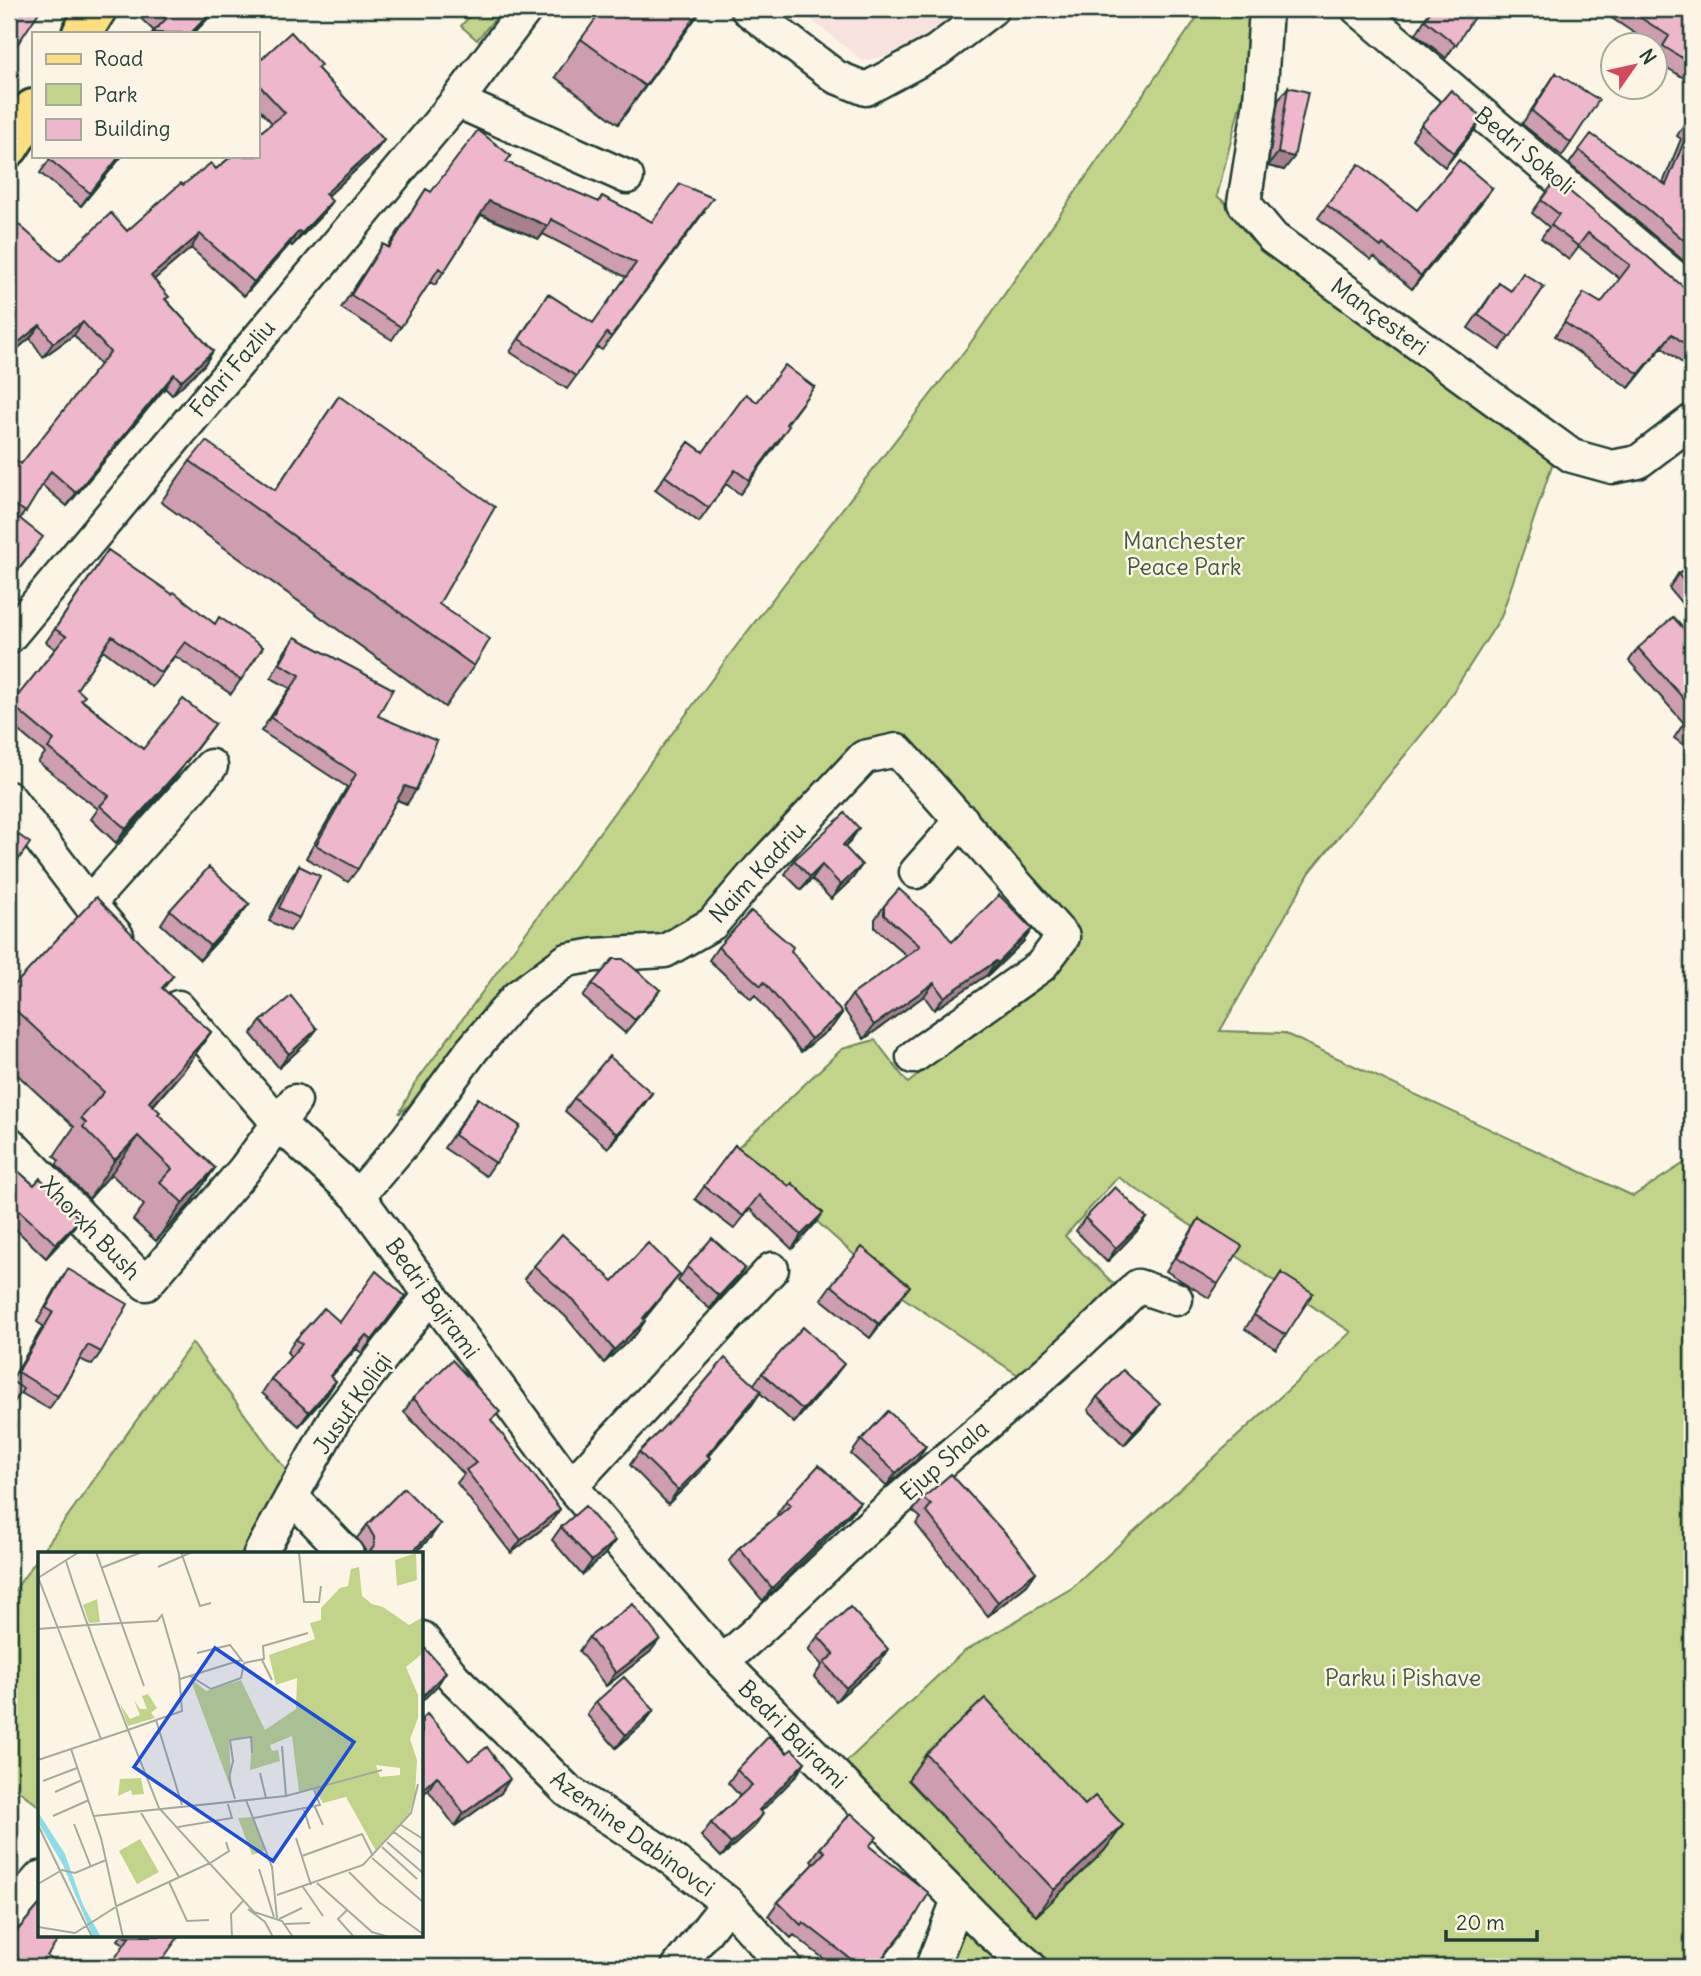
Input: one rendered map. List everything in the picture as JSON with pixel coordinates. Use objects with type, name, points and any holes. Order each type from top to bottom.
[{"type":"main road","points":[[83,32],[97,9]]},
{"type":"main road","points":[[9,147],[32,111]]},
{"type":"street","name":"Fahri Fazliu","points":[[9,637],[457,101],[526,9]]},
{"type":"street","points":[[747,9],[836,78],[866,89],[937,51],[992,9]]},
{"type":"street","name":"Mançesteri","points":[[1266,9],[1260,102],[1244,202],[1273,238],[1572,456],[1612,467],[1638,462],[1692,421]]},
{"type":"street","name":"Bedri Sokoli","points":[[1358,9],[1692,292]]},
{"type":"street","points":[[457,101],[627,177]]},
{"type":"street","name":"Naim Kadriu","points":[[358,1196],[407,1139],[472,1049],[517,996],[567,960],[595,955],[665,951],[712,924],[864,757],[897,750],[962,820],[999,867],[1063,937],[1041,966],[913,1057]]},
{"type":"street","points":[[89,902],[211,766]]},
{"type":"street","points":[[9,798],[89,902],[134,955]]},
{"type":"street","points":[[916,872],[962,820]]},
{"type":"street","name":"Bedri Bajrami","points":[[161,987],[287,1113],[358,1196],[571,1486],[722,1662],[958,1900],[1030,1967]]},
{"type":"street","name":"Xhorxh Bush","points":[[9,1143],[146,1284],[244,1170],[287,1113]]},
{"type":"street","points":[[571,1486],[772,1269]]},
{"type":"street","name":"Ejup Shala","points":[[722,1662],[892,1505],[1043,1375],[1138,1286],[1176,1299]]},
{"type":"street","name":"Jusuf Koliqi","points":[[261,1552],[335,1418],[431,1294]]},
{"type":"street","points":[[292,1497],[345,1552]]},
{"type":"street","name":"Azemine Dabinovci","points":[[424,1640],[454,1678],[568,1791],[665,1854],[728,1903],[785,1967]]},
{"type":"street","points":[[9,1914],[38,1880]]},
{"type":"street","points":[[932,1967],[958,1900]]},
{"type":"street","points":[[678,1967],[728,1903]]},
{"type":"shaded area","points":[[798,9],[973,9],[937,51],[863,61]]},
{"type":"green space","points":[[476,9],[503,9],[477,40],[461,26]]},
{"type":"green space","points":[[1203,9],[1250,9],[1257,38],[1217,196],[1553,462],[1501,617],[1440,712],[1310,872],[1220,1031],[1284,1033],[1633,1196],[1692,1158],[1692,1967],[945,1967],[963,1930],[976,1894],[846,1762],[963,1652],[1072,1588],[1351,1332],[1118,1177],[1065,1236],[1120,1290],[1024,1379],[899,1295],[736,1149],[842,1049],[875,1040],[908,1083],[1076,945],[901,744],[705,919],[673,937],[568,950],[430,1087],[399,1114],[414,1085],[737,645],[969,345]]},
{"type":"green space","points":[[192,1343],[289,1474],[251,1552],[42,1552]]},
{"type":"green space","points":[[38,1558],[38,1805],[9,1783],[9,1598]]},
{"type":"building","points":[[9,9],[41,9],[9,57]]},
{"type":"building","points":[[155,9],[214,9],[192,32],[153,32],[166,19]]},
{"type":"building","points":[[603,9],[701,9],[645,86],[581,39]]},
{"type":"building","points":[[1432,9],[1479,9],[1456,45],[1425,20]]},
{"type":"building","points":[[1627,9],[1688,9],[1692,12],[1692,64],[1670,50],[1670,32],[1663,32]]},
{"type":"building","points":[[291,32],[321,65],[317,68],[384,140],[325,194],[332,201],[302,233],[299,231],[254,282],[200,234],[151,276],[169,297],[165,299],[213,351],[181,381],[174,374],[76,493],[51,471],[26,512],[9,501],[9,456],[21,464],[110,352],[83,322],[53,343],[40,325],[9,350],[9,234],[18,224],[60,261],[111,213],[127,231],[181,183],[183,185],[211,163],[216,169],[230,158],[259,158],[259,133],[285,113],[259,85],[259,61]]},
{"type":"building","points":[[1556,73],[1599,100],[1571,143],[1532,111]]},
{"type":"building","points":[[1288,87],[1308,92],[1294,157],[1278,153]]},
{"type":"building","points":[[1451,90],[1483,118],[1454,153],[1421,125]]},
{"type":"building","points":[[1692,113],[1692,247],[1579,150],[1591,134],[1666,185],[1691,125],[1686,123]]},
{"type":"building","points":[[478,130],[511,156],[506,162],[599,202],[602,196],[652,222],[680,184],[713,198],[611,337],[607,333],[576,376],[519,339],[548,294],[593,323],[636,263],[551,219],[548,226],[489,201],[444,272],[439,268],[401,327],[351,295],[383,244],[389,248],[426,189],[431,192]]},
{"type":"building","points":[[50,158],[118,158],[90,193]]},
{"type":"building","points":[[1459,160],[1492,188],[1421,276],[1383,244],[1381,247],[1327,205],[1359,164],[1417,210]]},
{"type":"building","points":[[1556,180],[1692,294],[1692,350],[1672,334],[1639,374],[1564,322],[1584,293],[1601,303],[1630,265],[1588,233],[1578,246],[1551,225],[1559,214],[1541,200]]},
{"type":"building","points":[[1523,273],[1544,287],[1510,337],[1478,315],[1499,283],[1511,291]]},
{"type":"building","points":[[785,365],[814,387],[749,480],[735,470],[709,508],[665,476],[689,442],[703,452],[746,394],[757,402]]},
{"type":"building","points":[[339,396],[495,507],[439,604],[490,639],[474,666],[190,461],[206,441],[275,490]]},
{"type":"building","points":[[14,514],[43,537],[11,578],[9,521]]},
{"type":"building","points":[[108,550],[172,594],[174,592],[215,624],[219,617],[263,647],[241,680],[185,642],[161,673],[112,636],[77,689],[85,696],[81,700],[143,749],[183,699],[215,724],[181,768],[126,829],[100,806],[109,796],[48,748],[54,740],[11,704],[66,636],[55,629]]},
{"type":"building","points":[[1692,563],[1692,591],[1678,574]]},
{"type":"building","points":[[1673,617],[1692,638],[1692,708],[1638,648]]},
{"type":"building","points":[[295,637],[393,689],[378,716],[437,741],[416,790],[405,786],[358,869],[316,845],[356,774],[271,718],[300,675],[280,664]]},
{"type":"building","points":[[1692,713],[1692,731],[1684,724]]},
{"type":"building","points":[[845,813],[859,828],[843,845],[862,865],[841,885],[822,865],[810,877],[794,860]]},
{"type":"building","points":[[9,828],[30,843],[9,873]]},
{"type":"building","points":[[299,866],[320,876],[299,918],[279,908]]},
{"type":"building","points":[[209,867],[249,904],[210,946],[170,910]]},
{"type":"building","points":[[899,889],[940,926],[952,942],[999,895],[1032,929],[998,963],[996,961],[944,997],[934,983],[874,1025],[852,995],[920,946],[884,915],[884,906]]},
{"type":"building","points":[[96,897],[173,976],[162,988],[211,1032],[149,1102],[160,1112],[158,1114],[215,1168],[183,1203],[160,1182],[172,1169],[138,1136],[115,1160],[83,1127],[86,1123],[81,1118],[104,1092],[9,1004],[9,991]]},
{"type":"building","points":[[751,911],[793,947],[791,951],[842,1013],[811,1039],[764,982],[761,986],[718,947]]},
{"type":"building","points":[[613,959],[623,959],[660,990],[635,1020],[592,984]]},
{"type":"building","points":[[291,996],[317,1029],[289,1054],[261,1021]]},
{"type":"building","points":[[609,1056],[652,1093],[617,1134],[574,1098]]},
{"type":"building","points":[[478,1098],[520,1126],[496,1163],[454,1135]]},
{"type":"building","points":[[735,1145],[789,1186],[792,1183],[823,1213],[801,1235],[759,1195],[743,1216],[704,1186]]},
{"type":"building","points":[[9,1163],[34,1185],[40,1178],[80,1219],[56,1244],[13,1205],[9,1211]]},
{"type":"building","points":[[1115,1187],[1147,1218],[1116,1248],[1085,1218]]},
{"type":"building","points":[[1199,1219],[1242,1246],[1218,1284],[1176,1258]]},
{"type":"building","points":[[562,1234],[613,1281],[648,1243],[680,1274],[643,1318],[645,1321],[614,1350],[576,1303],[534,1266]]},
{"type":"building","points":[[712,1238],[745,1268],[719,1296],[687,1267]]},
{"type":"building","points":[[862,1247],[910,1286],[879,1324],[831,1285]]},
{"type":"building","points":[[68,1269],[128,1304],[101,1352],[88,1345],[58,1396],[18,1372],[53,1312],[46,1308]]},
{"type":"building","points":[[376,1271],[405,1296],[372,1340],[366,1335],[330,1376],[336,1381],[309,1412],[271,1379],[302,1344],[296,1339],[324,1308],[340,1322]]},
{"type":"building","points":[[1281,1273],[1313,1293],[1286,1335],[1254,1315]]},
{"type":"building","points":[[803,1327],[844,1364],[803,1410],[762,1373]]},
{"type":"building","points":[[725,1358],[761,1391],[707,1455],[710,1458],[678,1490],[639,1452],[687,1403]]},
{"type":"building","points":[[452,1360],[500,1412],[491,1420],[560,1509],[521,1540],[466,1470],[476,1463],[413,1398]]},
{"type":"building","points":[[1123,1370],[1160,1404],[1134,1432],[1097,1397]]},
{"type":"building","points":[[9,1379],[23,1389],[9,1410]]},
{"type":"building","points":[[888,1411],[926,1446],[896,1473],[861,1440]]},
{"type":"building","points":[[819,1465],[860,1502],[772,1588],[739,1548],[791,1505],[786,1501]]},
{"type":"building","points":[[951,1474],[1036,1572],[998,1602],[926,1511],[931,1505],[923,1498]]},
{"type":"building","points":[[404,1488],[440,1524],[412,1552],[370,1552],[374,1546],[374,1537],[367,1525]]},
{"type":"building","points":[[585,1506],[615,1541],[592,1561],[561,1527]]},
{"type":"building","points":[[633,1604],[660,1639],[616,1673],[589,1637]]},
{"type":"building","points":[[850,1607],[888,1649],[846,1688],[824,1663],[834,1654],[818,1636]]},
{"type":"building","points":[[424,1647],[446,1672],[424,1695]]},
{"type":"building","points":[[624,1677],[654,1710],[626,1735],[596,1702]]},
{"type":"building","points":[[985,1698],[1085,1805],[1095,1796],[1123,1825],[1054,1890],[926,1754]]},
{"type":"building","points":[[427,1714],[469,1761],[487,1747],[510,1779],[464,1813],[437,1776],[424,1788],[424,1717]]},
{"type":"building","points":[[769,1736],[787,1753],[792,1749],[805,1762],[759,1810],[763,1814],[731,1844],[711,1823],[752,1785],[737,1770]]},
{"type":"building","points":[[851,1813],[877,1837],[869,1846],[929,1893],[913,1920],[875,1967],[861,1967],[803,1922],[801,1925],[778,1902],[825,1852],[820,1848]]},
{"type":"building","points":[[38,1906],[38,1938],[60,1938],[47,1956],[62,1967],[9,1967],[9,1933],[13,1936]]},
{"type":"building","points":[[129,1938],[178,1938],[157,1967],[109,1967]]},
{"type":"park label","name":"Manchester Peace Park","points":[[1184,553]]},
{"type":"park label","name":"Parku i Pishave","points":[[1403,1677]]}]
